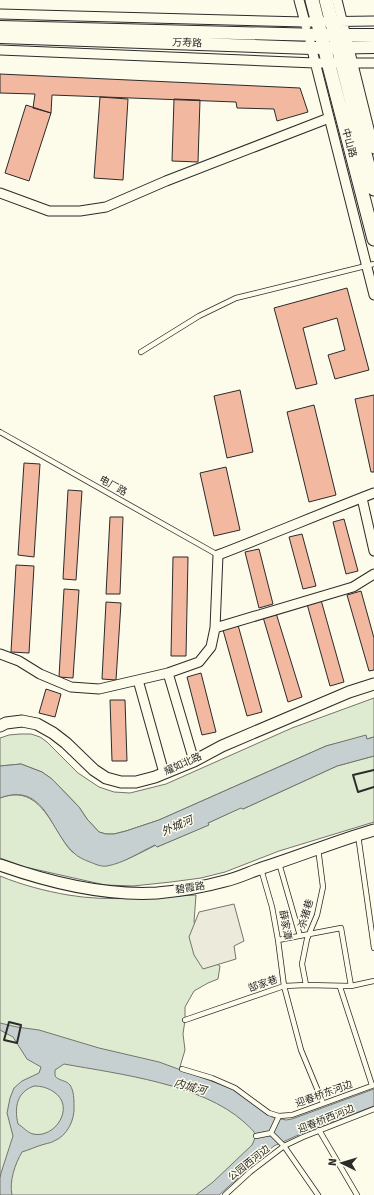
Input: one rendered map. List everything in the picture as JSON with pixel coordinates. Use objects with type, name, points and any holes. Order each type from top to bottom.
[{"type":"main road","name":"中山路","points":[[312,0],[311,22],[374,239]]},
{"type":"main road","name":"中山路","points":[[326,0],[337,21],[374,189]]},
{"type":"main road","name":"万寿路","points":[[0,27],[342,42],[374,47]]},
{"type":"main road","name":"万寿路","points":[[342,42],[374,35]]},
{"type":"main road","name":"万寿路","points":[[0,37],[316,41]]},
{"type":"street","points":[[299,0],[311,22]]},
{"type":"street","points":[[337,0],[337,21]]},
{"type":"street","points":[[0,14],[311,22],[374,21]]},
{"type":"street","points":[[0,50],[347,64],[374,63]]},
{"type":"street","points":[[322,63],[329,118],[370,265],[374,294]]},
{"type":"street","points":[[347,64],[374,149]]},
{"type":"street","points":[[0,193],[49,211],[80,211],[106,207],[166,181],[329,118]]},
{"type":"street","points":[[0,654],[19,661],[40,674],[71,687],[99,689],[168,673],[199,662],[211,647],[215,628],[218,555],[291,527],[353,500],[374,493]]},
{"type":"street","points":[[362,498],[374,551]]},
{"type":"street","points":[[215,628],[353,587],[374,574]]},
{"type":"street","points":[[168,673],[194,761]]},
{"type":"street","points":[[138,680],[164,773]]},
{"type":"street","name":"耀如北路","points":[[0,726],[22,721],[37,724],[53,733],[66,743],[94,770],[106,778],[121,782],[136,782],[154,777],[194,761],[222,746],[349,692],[374,684]]},
{"type":"street","name":"碧霞路","points":[[0,865],[45,880],[71,886],[114,892],[157,893],[227,881],[318,848],[374,830]]},
{"type":"lane","points":[[141,352],[199,316],[236,298],[370,265]]},
{"type":"lane","name":"电厂路","points":[[0,432],[218,555]]},
{"type":"lane","points":[[358,835],[373,926],[374,948]]},
{"type":"lane","name":"杀猪巷","points":[[306,985],[302,964],[307,939],[317,915],[323,887],[318,848]]},
{"type":"lane","points":[[279,863],[300,936]]},
{"type":"lane","name":"薛家潭","points":[[261,869],[272,906],[284,986],[301,1050],[323,1103]]},
{"type":"lane","points":[[278,940],[341,928],[351,986]]},
{"type":"lane","name":"郜家巷","points":[[185,1020],[284,986],[306,985],[340,987],[374,981]]},
{"type":"lane","points":[[340,987],[373,1085]]},
{"type":"lane","points":[[182,1069],[212,1078],[235,1088],[269,1113],[279,1116],[271,1133]]},
{"type":"lane","name":"迎春桥东河边","points":[[279,1116],[292,1115],[373,1085]]},
{"type":"lane","name":"迎春桥西河边","points":[[284,1146],[319,1130],[374,1109]]},
{"type":"lane","points":[[319,1130],[356,1195]]},
{"type":"lane","points":[[256,1136],[271,1133]]},
{"type":"lane","points":[[271,1133],[284,1146],[318,1195]]},
{"type":"lane","name":"公园西河边","points":[[224,1195],[250,1172],[284,1146]]},
{"type":"green space","points":[[374,698],[374,737],[367,739],[366,736],[326,746],[159,820],[114,834],[99,832],[87,819],[79,807],[52,779],[42,772],[21,764],[0,766],[0,738],[9,735],[31,734],[40,737],[47,742],[78,773],[99,787],[114,792],[130,793],[166,784],[292,728]]},
{"type":"green space","points":[[374,756],[374,822],[279,851],[225,872],[201,878],[171,882],[133,886],[105,885],[25,867],[0,858],[0,798],[12,795],[22,796],[31,799],[38,804],[51,820],[67,846],[74,853],[122,861],[156,845],[157,847],[208,825],[208,823],[242,807],[243,809],[337,766]]},
{"type":"green space","points":[[0,876],[42,890],[83,897],[132,898],[196,895],[194,922],[209,960],[220,966],[218,979],[194,991],[185,1007],[183,1034],[185,1050],[179,1070],[209,1080],[268,1143],[209,1195],[0,1195]]},
{"type":"shaded area","points":[[234,904],[244,941],[234,946],[236,959],[203,969],[194,955],[189,937],[199,912]]},
{"type":"water","name":"外城河","points":[[366,735],[367,739],[374,737],[374,756],[337,766],[243,809],[241,808],[208,823],[209,825],[157,847],[155,845],[113,865],[103,866],[96,864],[83,859],[76,854],[66,844],[45,811],[37,802],[27,796],[15,795],[0,798],[0,766],[21,764],[42,772],[52,779],[79,807],[87,819],[99,832],[114,834],[159,820],[326,746]]},
{"type":"water","name":"内城河","points":[[0,1023],[39,1030],[99,1048],[159,1062],[233,1089],[272,1117],[286,1120],[374,1089],[374,1106],[274,1146],[219,1195],[196,1195],[213,1182],[252,1145],[256,1136],[244,1122],[226,1109],[206,1098],[159,1082],[64,1064],[55,1070],[55,1076],[58,1079],[67,1082],[72,1090],[74,1098],[74,1111],[72,1122],[59,1139],[22,1152],[13,1173],[11,1184],[12,1195],[0,1195],[1,1173],[13,1136],[7,1113],[10,1098],[14,1088],[22,1081],[39,1073],[41,1067],[27,1059],[13,1037],[0,1030]],"holes":[[[37,1086],[54,1092],[60,1098],[63,1106],[63,1113],[55,1127],[49,1132],[41,1134],[33,1134],[18,1124],[16,1112],[20,1096],[28,1089]]]},
{"type":"building","points":[[0,74],[300,88],[308,112],[277,121],[274,109],[237,108],[236,102],[52,95],[51,113],[33,108],[35,94],[0,93]]},
{"type":"building","points":[[100,97],[128,99],[123,180],[94,178]]},
{"type":"building","points":[[174,99],[200,100],[198,162],[172,161]]},
{"type":"building","points":[[26,105],[51,113],[29,181],[5,173]]},
{"type":"building","points":[[347,288],[369,370],[335,379],[328,355],[345,350],[337,318],[303,328],[317,384],[296,389],[274,308]]},
{"type":"building","points":[[240,390],[253,452],[227,458],[214,396]]},
{"type":"building","points":[[374,395],[374,472],[371,472],[355,399]]},
{"type":"building","points":[[314,405],[336,495],[309,502],[287,412]]},
{"type":"building","points":[[24,463],[40,464],[34,557],[18,555]]},
{"type":"building","points":[[226,467],[240,530],[214,536],[200,473]]},
{"type":"building","points":[[68,490],[82,491],[76,580],[63,579]]},
{"type":"building","points":[[110,517],[123,517],[120,594],[106,594]]},
{"type":"building","points":[[344,519],[358,571],[346,574],[333,522]]},
{"type":"building","points":[[302,534],[316,586],[303,589],[289,537]]},
{"type":"building","points":[[259,549],[273,604],[259,608],[245,552]]},
{"type":"building","points":[[173,557],[188,557],[186,656],[171,656]]},
{"type":"building","points":[[16,565],[34,566],[29,653],[11,652]]},
{"type":"building","points":[[64,589],[79,590],[73,678],[59,677]]},
{"type":"building","points":[[361,591],[374,638],[374,670],[369,671],[347,595]]},
{"type":"building","points":[[321,600],[344,682],[330,686],[307,604]]},
{"type":"building","points":[[106,602],[121,603],[116,680],[102,679]]},
{"type":"building","points":[[276,613],[302,697],[288,702],[263,617]]},
{"type":"building","points":[[238,625],[262,712],[247,716],[223,630]]},
{"type":"building","points":[[201,673],[216,732],[202,735],[187,677]]},
{"type":"building","points":[[46,689],[61,694],[55,717],[39,713]]},
{"type":"building","points":[[110,700],[125,700],[127,761],[112,761]]},
{"type":"wall","points":[[374,770],[353,775],[358,792],[374,787]]},
{"type":"wall","points":[[9,1022],[21,1025],[17,1043],[4,1040],[9,1022]]}]
